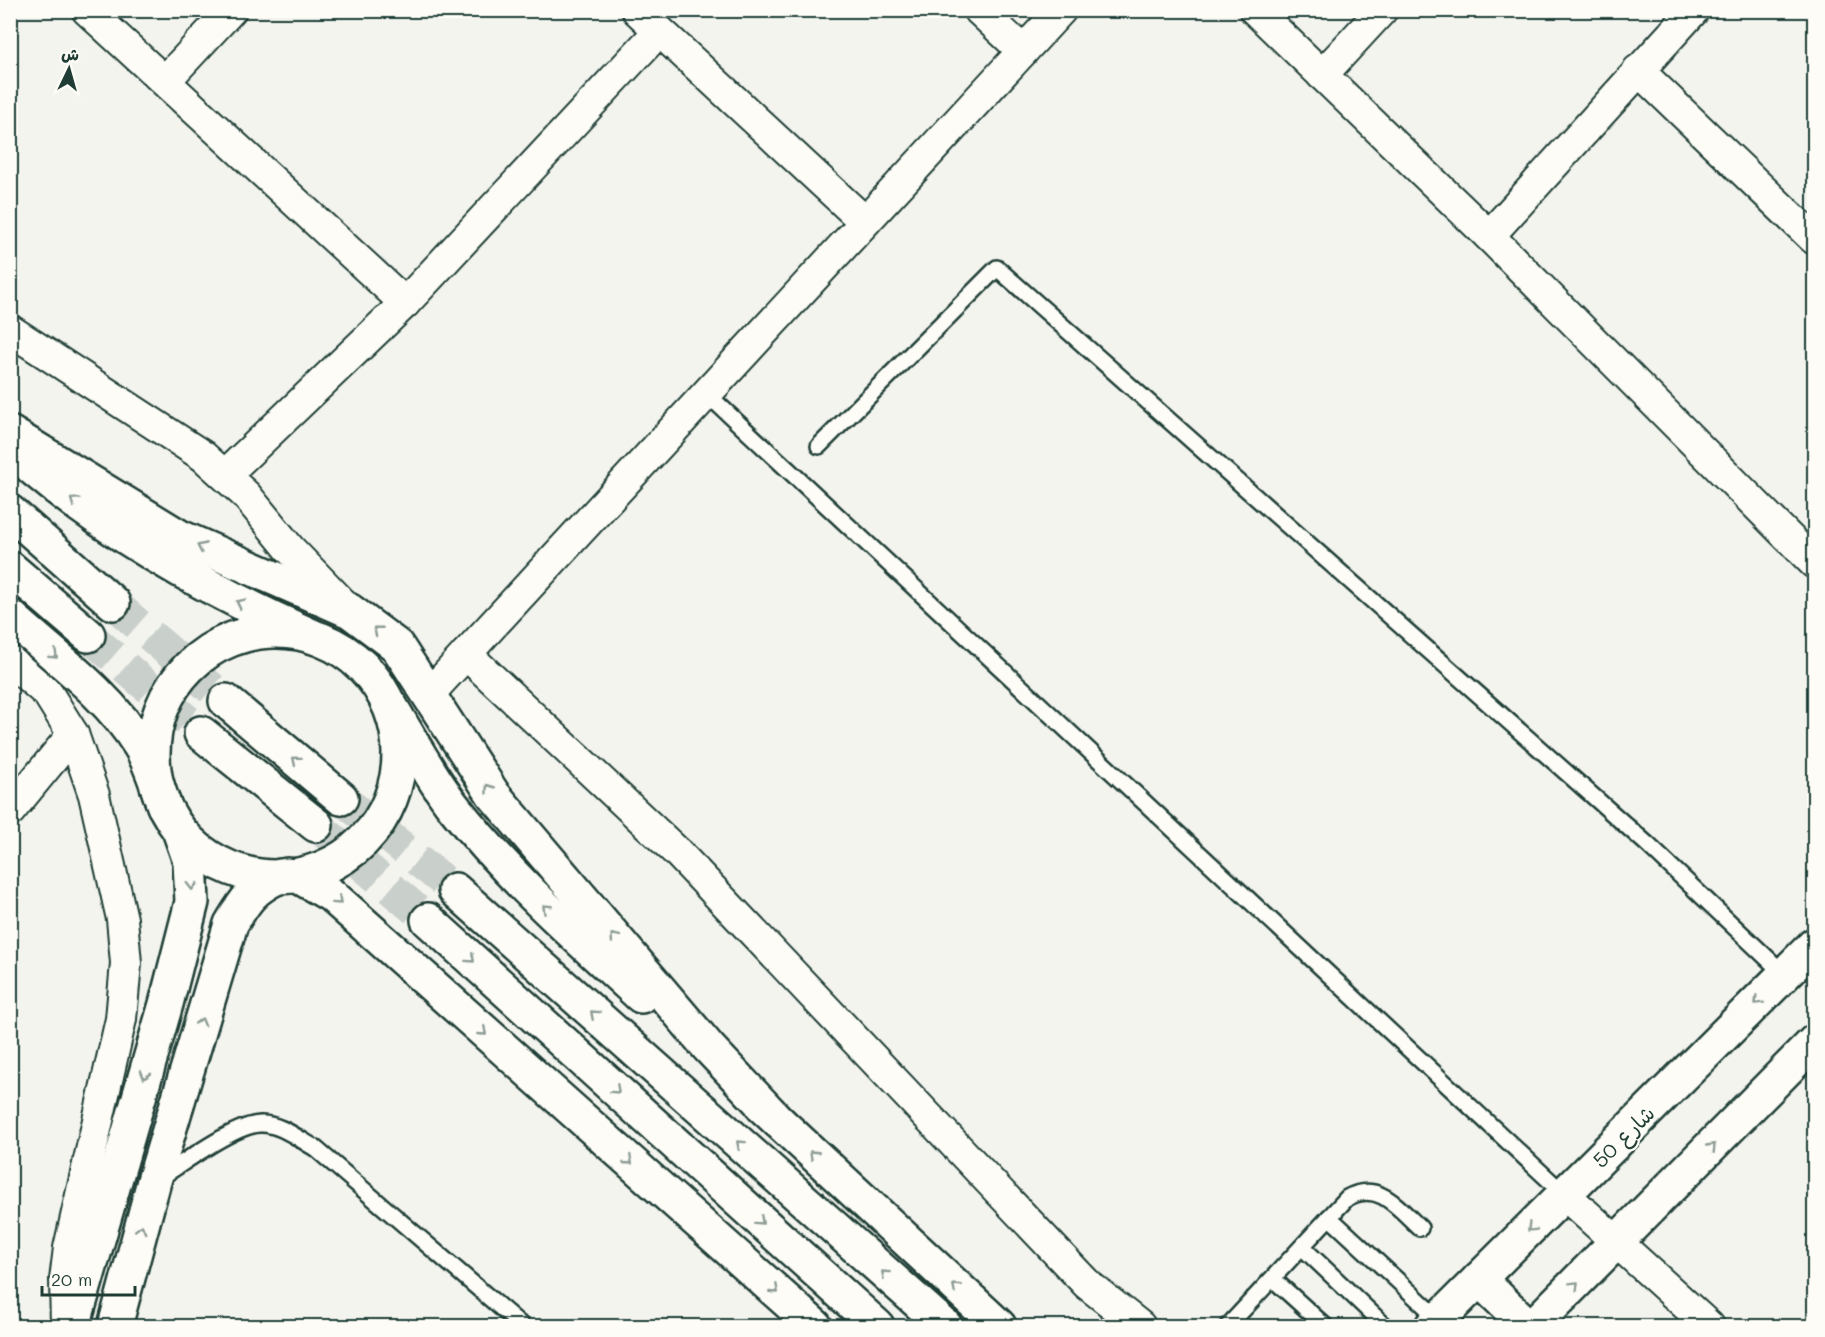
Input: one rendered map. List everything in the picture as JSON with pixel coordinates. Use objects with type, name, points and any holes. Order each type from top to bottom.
[{"type":"main road","points":[[10,433],[180,537],[350,611],[397,646],[429,694],[444,722],[493,794],[709,1048],[779,1122]]},
{"type":"main road","points":[[10,450],[57,489],[205,586],[345,651],[371,675],[452,804],[497,858],[573,934],[999,1326]]},
{"type":"main road","points":[[10,512],[113,603]]},
{"type":"main road","points":[[10,568],[88,635]]},
{"type":"main road","points":[[10,616],[92,690],[118,718],[139,746],[172,818],[200,850],[229,867],[262,876],[284,876],[307,880],[331,895],[815,1326]]},
{"type":"main road","points":[[73,1326],[169,994],[189,912],[193,885],[190,861],[155,778],[153,747],[159,716],[172,687],[193,662],[219,644],[249,633],[281,630],[312,636]]},
{"type":"main road","points":[[226,701],[341,798]]},
{"type":"main road","points":[[115,1326],[216,964],[231,924],[246,899],[260,885],[284,876],[316,870],[339,860],[360,845],[376,826],[389,804],[397,780],[400,755],[398,729],[390,705]]},
{"type":"main road","points":[[201,732],[316,825]]},
{"type":"main road","points":[[455,890],[945,1326]]},
{"type":"main road","points":[[428,920],[877,1326]]},
{"type":"main road","name":"شارع 50","points":[[1435,1323],[1815,945]]},
{"type":"main road","points":[[1533,1326],[1813,1048]]},
{"type":"main road","points":[[1479,1280],[1528,1326]]},
{"type":"street","points":[[87,10],[405,303]]},
{"type":"street","points":[[165,81],[231,10]]},
{"type":"street","points":[[637,10],[864,221]]},
{"type":"street","points":[[979,10],[1023,51]]},
{"type":"street","points":[[429,694],[1061,10]]},
{"type":"street","points":[[1255,10],[1489,236],[1815,563]]},
{"type":"street","points":[[1322,75],[1382,10]]},
{"type":"street","points":[[1489,236],[1694,10]]},
{"type":"street","points":[[225,475],[405,303],[659,31]]},
{"type":"street","points":[[1638,70],[1815,239]]},
{"type":"street","points":[[10,330],[203,456],[225,475],[290,549],[350,611]]},
{"type":"street","points":[[466,654],[678,853],[1087,1284],[1140,1326]]},
{"type":"street","points":[[10,661],[48,694],[73,734],[94,795],[107,851],[122,919],[126,963],[121,1019],[69,1248],[65,1280],[66,1326]]},
{"type":"street","points":[[10,811],[73,734]]},
{"type":"street","points":[[1564,1194],[1708,1326]]},
{"type":"lane","points":[[819,446],[997,268],[1638,836],[1785,975]]},
{"type":"lane","points":[[706,393],[1564,1194]]},
{"type":"lane","points":[[154,1181],[240,1127],[262,1124],[290,1133],[315,1148],[522,1326]]},
{"type":"lane","points":[[1228,1326],[1347,1198],[1356,1193],[1376,1192],[1384,1196],[1420,1228]]},
{"type":"lane","points":[[1329,1217],[1435,1323]]},
{"type":"lane","points":[[1302,1247],[1385,1326]]},
{"type":"lane","points":[[1274,1279],[1325,1326]]},
{"type":"tunnel","points":[[113,603],[226,701]]},
{"type":"tunnel","points":[[88,635],[201,733]]},
{"type":"tunnel","points":[[341,798],[455,890]]},
{"type":"tunnel","points":[[316,825],[428,920]]}]
